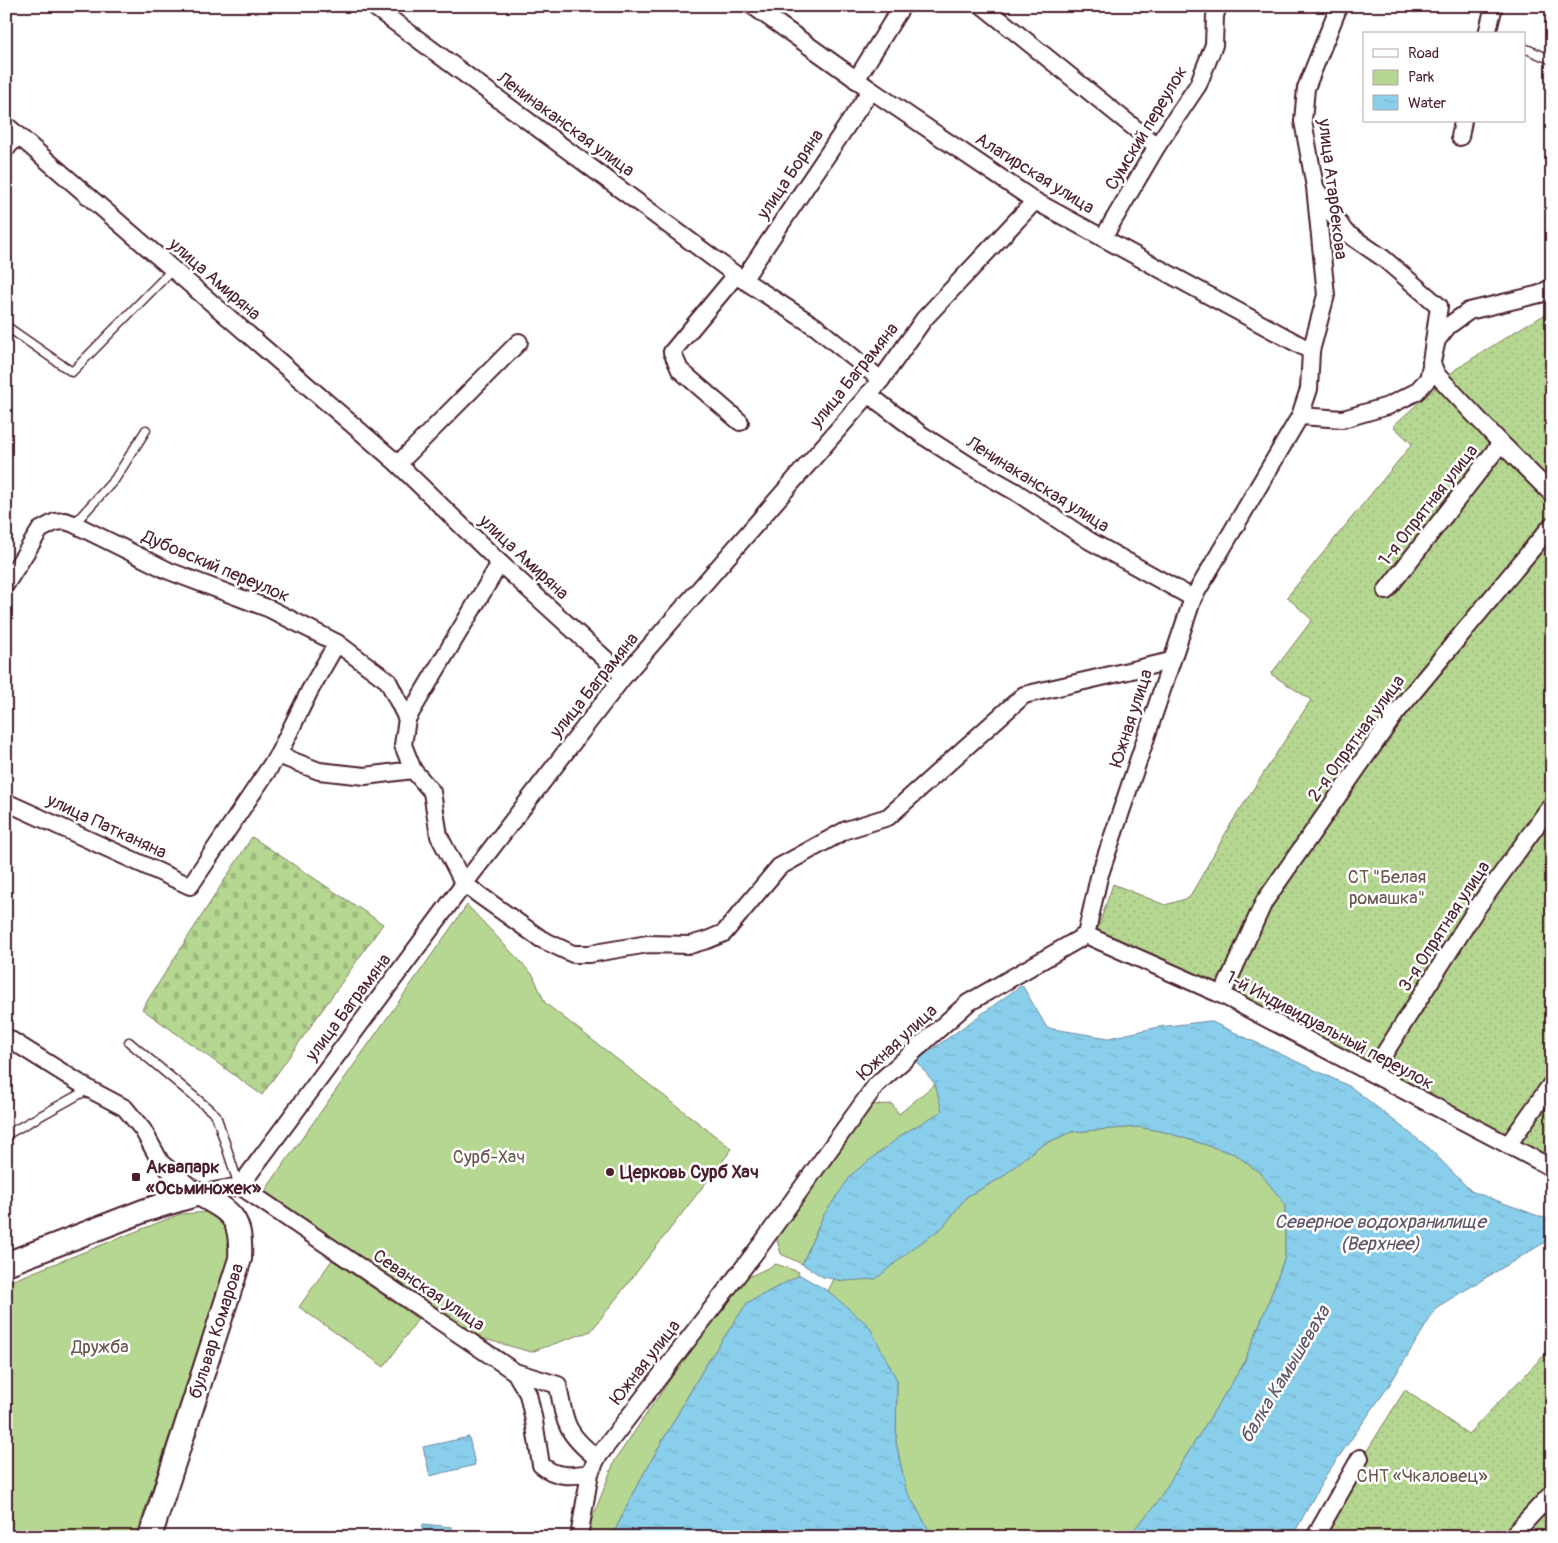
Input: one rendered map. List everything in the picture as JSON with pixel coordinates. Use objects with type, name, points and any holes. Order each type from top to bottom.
[{"type":"street","name":"Ленинаканская улица","points":[[373,6],[740,277],[816,327],[881,380]]},
{"type":"street","name":"Алагирская улица","points":[[753,6],[870,90],[1035,201],[1311,351]]},
{"type":"street","points":[[856,80],[902,6]]},
{"type":"street","points":[[983,6],[1157,146]]},
{"type":"street","name":"Сумский переулок","points":[[1104,238],[1157,146],[1198,85],[1214,45],[1215,16],[1218,6]]},
{"type":"street","name":"улица Атарбекова","points":[[1311,351],[1326,294],[1315,187],[1303,121],[1306,88],[1338,6]]},
{"type":"street","points":[[1488,32],[1494,6]]},
{"type":"street","name":"улица Боряна","points":[[740,277],[870,90]]},
{"type":"street","points":[[6,149],[12,131]]},
{"type":"street","name":"улица Амиряна","points":[[12,131],[398,464],[500,563],[624,676]]},
{"type":"street","points":[[1300,416],[1343,419],[1388,406],[1416,392],[1428,378],[1439,306],[1383,258],[1345,232],[1315,187]]},
{"type":"street","name":"улица Баграмяна","points":[[240,1186],[464,884],[624,676],[881,380],[924,319],[1035,201]]},
{"type":"street","points":[[740,277],[672,352],[680,370],[740,422]]},
{"type":"street","points":[[1552,287],[1540,294],[1469,311],[1448,326],[1438,340],[1431,362],[1437,374],[1450,390],[1552,494]]},
{"type":"street","points":[[398,464],[519,342]]},
{"type":"street","name":"Южная улица","points":[[579,1537],[590,1473],[597,1458],[760,1246],[876,1085],[968,1003],[1086,935],[1099,877],[1194,598],[1300,416],[1309,389],[1311,351]]},
{"type":"street","name":"Ленинаканская улица","points":[[868,394],[922,435],[970,466],[1016,492],[1090,541],[1194,598]]},
{"type":"street","name":"1-я Опрятная улица","points":[[1386,591],[1501,443]]},
{"type":"street","name":"Дубовский переулок","points":[[6,584],[40,530],[54,522],[65,521],[74,524],[169,571],[270,609],[337,643],[388,681],[407,719]]},
{"type":"street","name":"2-я Опрятная улица","points":[[1222,995],[1264,902],[1396,713],[1552,525]]},
{"type":"street","points":[[464,884],[439,836],[432,792],[413,770],[403,745],[407,719],[500,563]]},
{"type":"street","points":[[337,643],[310,690],[278,755],[319,771],[365,776],[413,770]]},
{"type":"street","name":"Южная улица","points":[[464,884],[541,939],[573,954],[589,954],[648,944],[690,945],[707,940],[724,933],[779,867],[846,830],[888,817],[1024,695],[1171,661]]},
{"type":"street","name":"улица Патканяна","points":[[6,802],[190,886],[278,755]]},
{"type":"street","name":"3-я Опрятная улица","points":[[1372,1073],[1478,908],[1552,804]]},
{"type":"street","name":"1-й Индивидуальный переулок","points":[[1086,935],[1222,995],[1552,1168]]},
{"type":"street","points":[[6,1038],[89,1089],[125,1108],[143,1130],[161,1163],[199,1194]]},
{"type":"street","points":[[1508,1146],[1552,1083]]},
{"type":"street","points":[[6,1264],[146,1210],[199,1194],[240,1186]]},
{"type":"street","name":"Севанская улица","points":[[240,1186],[515,1372],[528,1394],[540,1465],[548,1472],[567,1476],[590,1473]]},
{"type":"street","name":"бульвар Комарова","points":[[150,1537],[240,1259],[241,1238],[230,1213],[199,1194]]},
{"type":"street","points":[[515,1372],[558,1385],[570,1434],[597,1458]]},
{"type":"street","points":[[1315,1537],[1360,1458]]},
{"type":"street","points":[[1511,1537],[1552,1493]]},
{"type":"lane","points":[[1526,49],[1552,60]]},
{"type":"lane","points":[[6,326],[72,372],[173,269]]},
{"type":"lane","points":[[74,524],[114,480],[146,430]]},
{"type":"lane","points":[[129,1042],[216,1115],[240,1186]]},
{"type":"lane","points":[[6,1136],[89,1089]]},
{"type":"green space","name":"СТ \"Белая ромашка\"","points":[[1552,311],[1552,1164],[1096,934],[1113,884],[1165,905],[1189,898],[1232,822],[1311,700],[1271,674],[1312,620],[1287,597],[1412,444],[1393,426],[1456,369],[1524,326]]},
{"type":"green space","points":[[252,837],[383,924],[262,1095],[142,1009]]},
{"type":"green space","name":"Сурб-Хач","points":[[467,905],[533,975],[545,1003],[732,1149],[591,1331],[531,1352],[478,1337],[264,1192]]},
{"type":"green space","points":[[935,1084],[943,1111],[903,1134],[823,1216],[802,1264],[781,1254],[775,1233],[869,1105],[892,1104],[899,1114]]},
{"type":"green space","points":[[1138,1127],[1165,1132],[1235,1154],[1260,1173],[1285,1203],[1285,1257],[1243,1365],[1154,1507],[1127,1537],[933,1537],[906,1490],[896,1442],[897,1380],[828,1291],[834,1279],[844,1281],[912,1249],[943,1227],[966,1197],[1001,1178],[1038,1147],[1071,1132]]},
{"type":"green space","name":"Дружба","points":[[211,1212],[220,1217],[231,1233],[229,1254],[136,1537],[6,1537],[6,1283],[180,1214]]},
{"type":"green space","points":[[332,1260],[418,1319],[384,1367],[299,1307]]},
{"type":"green space","points":[[776,1264],[799,1272],[797,1277],[747,1303],[705,1366],[634,1491],[612,1537],[585,1537],[615,1460],[684,1359],[740,1281]]},
{"type":"green space","name":"СНТ «Чкаловец»","points":[[1552,1347],[1552,1537],[1313,1537],[1405,1390],[1468,1434]]},
{"type":"water","name":"Северное водохранилище (Верхнее)","points":[[1022,985],[1047,1028],[1109,1038],[1159,1027],[1210,1021],[1351,1087],[1429,1148],[1471,1191],[1552,1221],[1552,1238],[1437,1307],[1390,1384],[1326,1475],[1292,1537],[1127,1537],[1154,1507],[1243,1365],[1285,1257],[1285,1204],[1260,1173],[1235,1154],[1165,1132],[1138,1127],[1071,1132],[1038,1147],[1001,1178],[966,1197],[943,1227],[912,1249],[876,1279],[844,1281],[823,1277],[802,1264],[823,1216],[852,1174],[903,1134],[942,1111],[935,1084],[916,1061]]},
{"type":"water","points":[[800,1275],[828,1291],[869,1326],[897,1380],[896,1442],[906,1490],[933,1537],[612,1537],[634,1491],[705,1366],[747,1303]]},
{"type":"water","points":[[469,1437],[475,1465],[430,1476],[423,1447]]},
{"type":"water","points":[[423,1524],[452,1527],[451,1537],[421,1537]]},
{"type":"place","name":"Церковь Сурб Хач","points":[[610,1172]]},
{"type":"place","name":"Аквапарк «Осьминожек»","points":[[136,1177]]},
{"type":"water label","name":"балка Камышеваха","points":[[1284,1374]]}]
